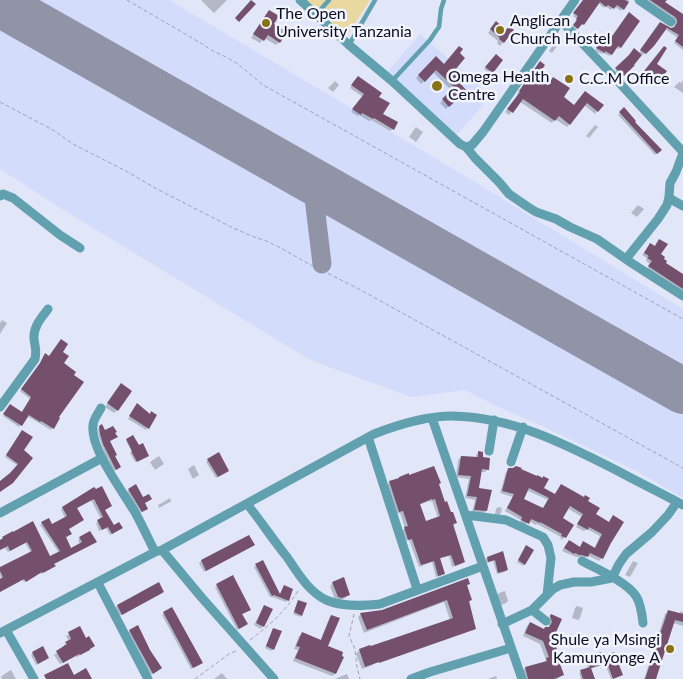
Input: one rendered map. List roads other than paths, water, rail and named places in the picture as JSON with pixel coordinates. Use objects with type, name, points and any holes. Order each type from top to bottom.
[{"type":"street","points":[[300,0],[460,144],[466,147],[509,194],[536,212],[556,219],[593,237],[683,296]]},
{"type":"street","points":[[466,147],[472,145],[483,132],[574,0]]},
{"type":"street","points":[[639,0],[671,22]]},
{"type":"street","points":[[561,21],[683,152],[676,172],[670,182],[667,205],[626,259]]},
{"type":"street","points":[[0,196],[3,194],[14,198],[60,235],[80,248]]},
{"type":"street","points":[[669,198],[683,206]]},
{"type":"street","points":[[0,407],[35,359],[37,350],[34,332],[38,322],[48,309]]},
{"type":"street","points":[[101,408],[93,425],[93,434],[102,458],[158,551],[274,679]]},
{"type":"street","points":[[34,679],[3,632],[248,504],[374,434],[432,418],[452,416],[494,420],[522,427],[557,441],[680,504],[652,532],[626,554],[612,578]]},
{"type":"street","points":[[432,418],[522,679]]},
{"type":"street","points":[[489,451],[494,420]]},
{"type":"street","points":[[511,462],[522,427]]},
{"type":"street","points":[[368,437],[417,589]]},
{"type":"street","points":[[0,513],[102,458]]},
{"type":"street","points":[[248,504],[304,582],[326,600],[342,605],[363,606],[380,604],[483,566]]},
{"type":"street","points":[[466,515],[506,520],[543,537],[548,545],[551,558],[547,595]]},
{"type":"street","points":[[582,561],[612,578],[636,596],[640,605],[643,623]]},
{"type":"street","points":[[502,624],[532,610],[553,589],[560,585],[612,578]]},
{"type":"street","points":[[98,583],[148,679]]},
{"type":"street","points":[[532,610],[546,620]]},
{"type":"street","points":[[411,679],[510,648]]},
{"type":"lane","points":[[316,15],[330,0]]},
{"type":"lane","points":[[349,45],[375,0]]},
{"type":"lane","points":[[392,81],[436,31],[444,0]]},
{"type":"place","name":"The Open University Tanzania","points":[[266,23]]},
{"type":"place","name":"Anglican Church Hostel","points":[[500,30]]},
{"type":"place","name":"C.C.M Office","points":[[569,79]]},
{"type":"place","name":"Omega Health Centre","points":[[437,86]]},
{"type":"place","name":"Shule ya Msingi Kamunyonge A","points":[[670,649]]}]
